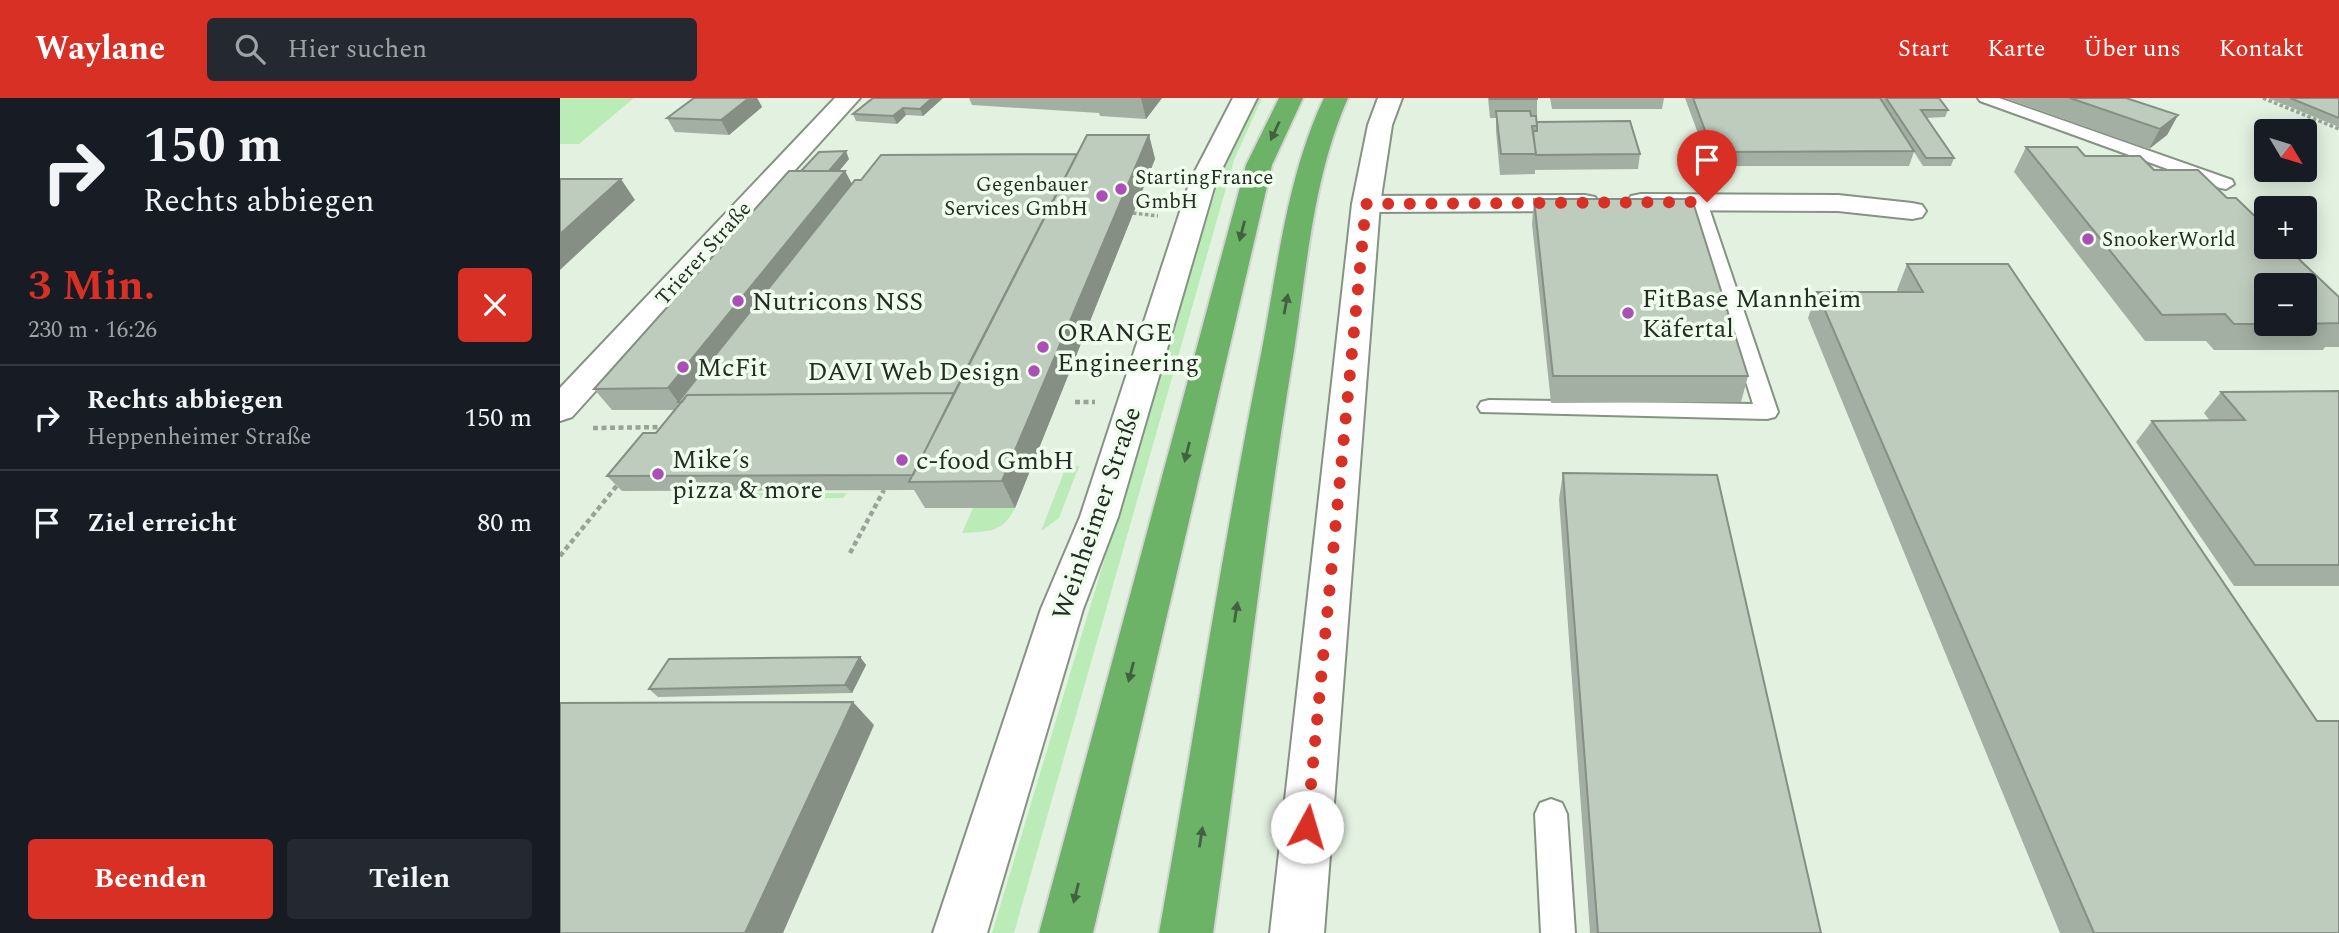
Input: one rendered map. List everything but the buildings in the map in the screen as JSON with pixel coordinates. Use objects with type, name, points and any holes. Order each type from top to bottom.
[{"type":"highway","points":[[1066,933],[1259,165],[1292,98]]},
{"type":"highway","points":[[1186,933],[1273,371],[1309,181],[1328,112],[1336,98]]},
{"type":"street","name":"Trierer Straße","points":[[560,409],[809,137],[848,98]]},
{"type":"street","name":"Weinheimer Straße","points":[[960,933],[1062,609],[1099,517],[1203,181],[1223,136],[1245,98]]},
{"type":"street","points":[[1297,933],[1366,204],[1380,125],[1390,98]]},
{"type":"street","points":[[1366,204],[1838,203],[1912,211]]},
{"type":"lane","points":[[1985,98],[2226,184]]},
{"type":"lane","points":[[1489,407],[1767,412],[1698,202]]},
{"type":"lane","points":[[1551,814],[1558,933]]},
{"type":"path","points":[[2263,98],[2339,129]]},
{"type":"path","points":[[1133,214],[1144,216]]},
{"type":"path","points":[[657,438],[672,418]]},
{"type":"path","points":[[586,428],[665,427]]},
{"type":"path","points":[[560,556],[621,481]]},
{"type":"path","points":[[850,553],[884,490]]},
{"type":"green space","points":[[560,98],[634,98],[579,144],[560,144]]},
{"type":"green space","points":[[1255,98],[1262,98],[1234,160],[1014,933],[992,933],[1226,155]]},
{"type":"green space","points":[[1079,466],[1059,518],[1041,531],[1066,467]]},
{"type":"green space","points":[[708,493],[847,493],[843,498],[704,499]]},
{"type":"green space","points":[[973,508],[1015,508],[1005,523],[993,530],[962,533]]},
{"type":"place","name":"StartingFrance GmbH","points":[[1121,189]]},
{"type":"place","name":"Gegenbauer Services GmbH","points":[[1102,196]]},
{"type":"place","name":"SnookerWorld","points":[[2088,239]]},
{"type":"place","name":"Nutricons NSS","points":[[738,301]]},
{"type":"place","name":"FitBase Mannheim Käfertal","points":[[1628,313]]},
{"type":"place","name":"ORANGE Engineering","points":[[1043,347]]},
{"type":"place","name":"McFit","points":[[683,367]]},
{"type":"place","name":"DAVI Web Design","points":[[1034,371]]},
{"type":"place","name":"c-food GmbH","points":[[902,460]]},
{"type":"place","name":"Mike´s pizza & more","points":[[658,474]]},
{"type":"route","points":[[1307,827],[1366,204],[1707,202]]}]
